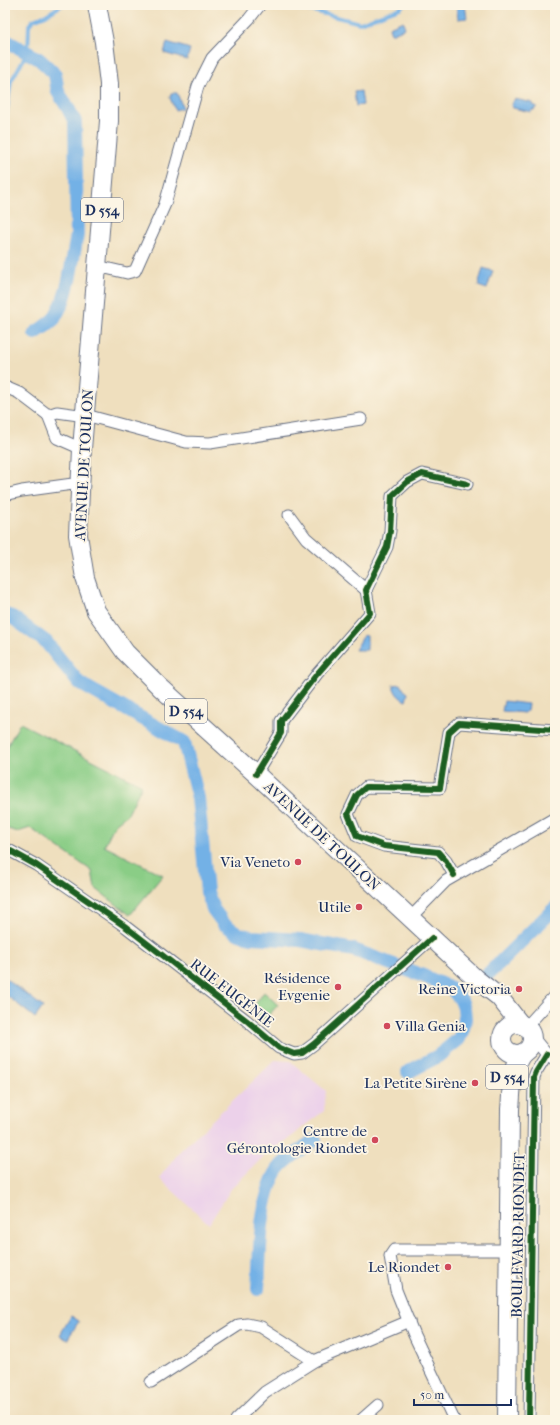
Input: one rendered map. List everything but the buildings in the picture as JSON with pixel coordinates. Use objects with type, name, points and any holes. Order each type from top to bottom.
[{"type":"main road","name":"AVENUE DE TOULON","points":[[96,5],[104,42],[109,84],[109,121],[82,449],[78,535],[85,578],[96,611],[125,652],[160,687],[256,774],[476,979],[499,997],[534,1044]]},
{"type":"main road","name":"AVENUE DE TOULON","points":[[476,979],[496,1012],[503,1038]]},
{"type":"main road","points":[[512,1025],[534,1044],[516,1054],[508,1051],[503,1038],[512,1025]]},
{"type":"main road","name":"D 554","points":[[503,1038],[510,1110]]},
{"type":"main road","name":"D 554","points":[[507,1420],[510,1110],[513,1072],[518,1059],[534,1044]]},
{"type":"street","points":[[97,266],[127,273],[135,271],[166,204],[198,86],[212,58],[249,19],[260,5]]},
{"type":"street","points":[[5,387],[19,393],[48,415],[57,438],[82,449]]},
{"type":"street","points":[[48,415],[57,412],[85,416],[186,442],[210,443],[361,419]]},
{"type":"street","points":[[256,774],[281,733],[281,721],[318,674],[370,613],[366,590],[387,547],[390,531],[392,496],[407,482],[422,474],[467,484]]},
{"type":"street","points":[[5,495],[22,491],[80,483]]},
{"type":"street","points":[[288,515],[306,538],[366,590]]},
{"type":"street","points":[[454,875],[446,861],[438,852],[384,846],[357,836],[348,814],[357,795],[366,788],[440,788],[449,732],[459,722],[555,730]]},
{"type":"street","points":[[410,918],[446,881],[454,875],[555,818]]},
{"type":"street","name":"RUE EUGÉNIE","points":[[5,849],[20,855],[36,865],[101,909],[246,1020],[279,1048],[294,1054],[302,1054],[314,1044],[432,938]]},
{"type":"street","name":"BOULEVARD RIONDET","points":[[529,1420],[534,1077],[539,1067],[534,1044],[555,995]]},
{"type":"street","points":[[454,1420],[396,1290],[390,1256],[394,1250],[508,1250]]},
{"type":"street","points":[[236,1420],[266,1392],[314,1360],[409,1321]]},
{"type":"street","points":[[151,1382],[239,1325],[247,1324],[261,1327],[314,1360]]},
{"type":"street","points":[[361,1420],[378,1405]]},
{"type":"shaded area","points":[[275,1060],[290,1061],[326,1091],[324,1111],[264,1156],[231,1189],[209,1224],[159,1178],[181,1150]]},
{"type":"green space","points":[[20,723],[142,785],[128,814],[115,824],[104,846],[163,875],[130,915],[95,888],[92,871],[30,828],[18,832],[5,828],[5,750]]},
{"type":"green space","points":[[264,992],[278,1005],[264,1020],[251,1010]]},
{"type":"water","points":[[456,5],[465,5],[467,18],[458,19]]},
{"type":"water","points":[[403,21],[405,28],[391,34],[389,27]]},
{"type":"water","points":[[167,42],[190,49],[187,60],[164,53]]},
{"type":"water","points":[[361,91],[363,105],[356,106],[354,92]]},
{"type":"water","points":[[171,93],[177,93],[183,108],[175,110],[170,98]]},
{"type":"water","points":[[515,99],[533,103],[536,108],[531,112],[513,108],[511,105]]},
{"type":"water","points":[[483,268],[493,271],[487,289],[478,286]]},
{"type":"water","points":[[364,635],[367,636],[367,650],[355,650]]},
{"type":"water","points":[[401,684],[404,690],[408,693],[406,701],[397,694],[393,685]]},
{"type":"water","points":[[504,701],[528,704],[527,711],[524,713],[502,711]]},
{"type":"water","points":[[5,978],[43,1007],[35,1018],[5,994]]},
{"type":"water","points":[[71,1316],[79,1321],[67,1340],[60,1335]]},
{"type":"waterway","points":[[5,123],[11,81],[28,52],[29,25],[33,20],[46,15],[62,5]]},
{"type":"waterway","points":[[276,5],[313,11],[360,23],[400,8],[403,5]]},
{"type":"waterway","points":[[5,40],[39,59],[55,74],[58,92],[75,122],[77,235],[69,281],[63,302],[54,319],[35,333]]},
{"type":"waterway","points":[[5,615],[12,617],[46,642],[79,683],[184,742],[198,798],[207,892],[213,909],[224,924],[239,934],[251,937],[300,940],[354,950],[426,977],[452,989],[461,1000],[464,1008],[465,1019],[459,1039],[438,1056],[408,1072]]},
{"type":"waterway","points":[[488,974],[555,908]]},
{"type":"waterway","points":[[258,1289],[260,1242],[268,1191],[281,1166],[292,1156],[315,1140]]},
{"type":"cycle path","points":[[256,774],[281,733],[281,721],[317,674],[370,613],[366,590],[387,547],[390,531],[392,496],[407,482],[422,474],[467,484]]},
{"type":"cycle path","points":[[454,875],[446,861],[438,852],[384,846],[357,836],[348,814],[357,795],[366,787],[440,788],[449,732],[459,723],[555,730]]},
{"type":"cycle path","points":[[5,848],[36,865],[126,927],[246,1020],[279,1048],[294,1054],[302,1053],[314,1044],[432,938]]},
{"type":"cycle path","points":[[529,1420],[534,1077],[547,1054]]},
{"type":"place","name":"Via Veneto","points":[[298,862]]},
{"type":"place","name":"Utile","points":[[359,907]]},
{"type":"place","name":"Résidence Evgenie","points":[[338,987]]},
{"type":"place","name":"Reine Victoria","points":[[519,989]]},
{"type":"place","name":"Villa Genia","points":[[387,1026]]},
{"type":"place","name":"La Petite Sirène","points":[[475,1083]]},
{"type":"place","name":"Centre de Gérontologie Riondet","points":[[375,1140]]},
{"type":"place","name":"Le Riondet","points":[[448,1267]]}]
